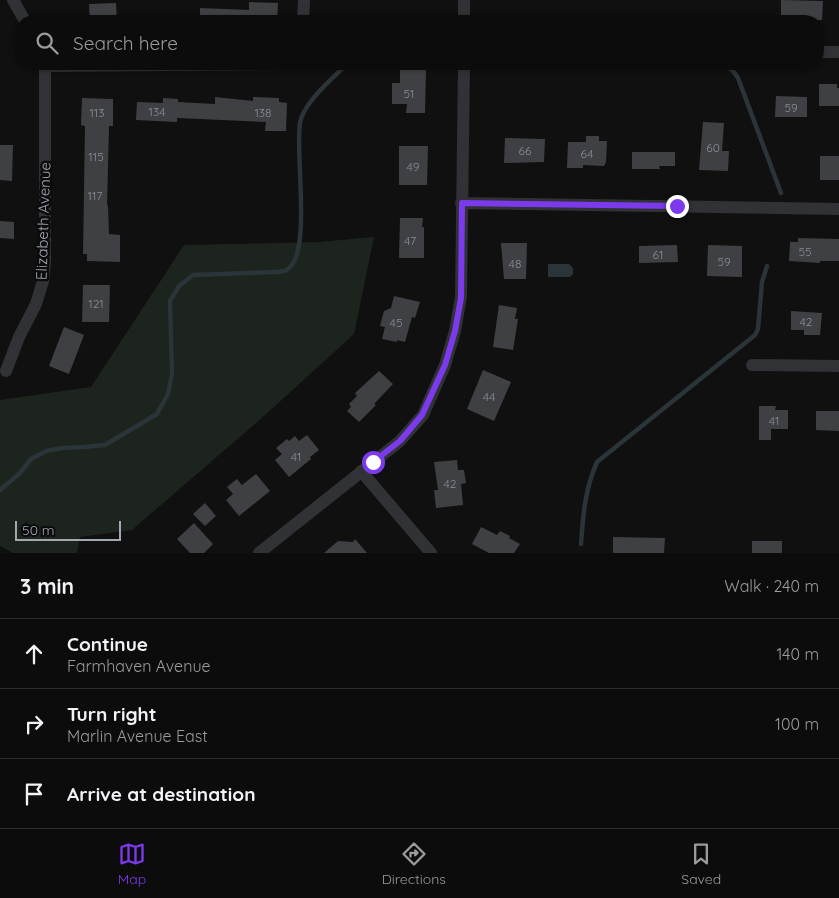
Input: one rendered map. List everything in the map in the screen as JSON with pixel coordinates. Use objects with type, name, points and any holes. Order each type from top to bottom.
[{"type":"street","points":[[13,0],[22,15]]},
{"type":"street","points":[[303,15],[304,0]]},
{"type":"street","points":[[464,0],[464,15]]},
{"type":"street","points":[[824,52],[839,52]]},
{"type":"street","name":"Elizabeth Avenue","points":[[6,371],[19,338],[36,304],[43,281],[45,262],[45,70]]},
{"type":"street","points":[[259,553],[400,441],[422,415],[445,365],[455,331],[461,298],[464,70]]},
{"type":"street","points":[[462,203],[839,209]]},
{"type":"street","points":[[752,365],[839,366]]},
{"type":"street","points":[[361,471],[431,553]]},
{"type":"shaded area","points":[[374,237],[354,334],[264,416],[132,530],[80,537],[77,553],[13,553],[0,546],[0,400],[91,387],[184,245],[319,242]]},
{"type":"shaded area","points":[[548,264],[569,264],[573,268],[573,274],[570,277],[548,277]]},
{"type":"building","points":[[781,0],[823,1],[822,15],[781,15]]},
{"type":"building","points":[[249,2],[278,3],[277,15],[200,15],[200,8],[249,10]]},
{"type":"building","points":[[116,3],[117,15],[90,15],[89,4]]},
{"type":"building","points":[[400,70],[426,70],[425,113],[406,113],[407,104],[392,104],[392,83],[400,83]]},
{"type":"building","points":[[819,84],[837,84],[837,88],[839,88],[839,106],[819,106]]},
{"type":"building","points":[[776,96],[807,97],[807,117],[775,117]]},
{"type":"building","points":[[215,97],[253,101],[253,97],[279,98],[279,102],[287,103],[286,131],[265,131],[266,122],[177,118],[177,122],[136,120],[137,102],[163,103],[163,98],[178,99],[178,102],[215,104]]},
{"type":"building","points":[[82,98],[113,99],[113,126],[109,126],[107,206],[109,234],[120,235],[120,262],[87,261],[87,254],[83,254],[85,126],[81,125]]},
{"type":"building","points":[[703,122],[724,123],[722,151],[729,151],[728,171],[699,170]]},
{"type":"building","points":[[586,136],[599,136],[599,141],[607,141],[606,162],[604,166],[583,165],[583,168],[567,168],[568,142],[586,142]]},
{"type":"building","points":[[505,138],[545,139],[544,162],[504,163]]},
{"type":"building","points":[[0,145],[13,145],[12,181],[0,180]]},
{"type":"building","points":[[399,146],[428,146],[427,185],[399,185]]},
{"type":"building","points":[[632,152],[675,152],[675,166],[659,166],[660,169],[632,169]]},
{"type":"building","points":[[820,156],[839,156],[839,180],[820,180]]},
{"type":"building","points":[[400,218],[423,218],[424,258],[399,258]]},
{"type":"building","points":[[0,221],[14,222],[14,239],[0,238]]},
{"type":"building","points":[[798,238],[839,239],[839,261],[820,261],[820,263],[789,261],[790,242],[798,242]]},
{"type":"building","points":[[501,243],[527,243],[526,279],[504,279]]},
{"type":"building","points":[[677,245],[678,262],[639,263],[639,246]]},
{"type":"building","points":[[708,245],[742,246],[742,277],[707,276]]},
{"type":"building","points":[[83,285],[110,285],[109,322],[82,322]]},
{"type":"building","points":[[394,296],[420,302],[415,318],[412,317],[405,342],[382,339],[385,327],[380,326],[384,311],[391,308]]},
{"type":"building","points":[[499,305],[517,308],[515,319],[518,319],[513,350],[493,347]]},
{"type":"building","points":[[791,311],[822,313],[820,335],[804,335],[804,330],[791,330]]},
{"type":"building","points":[[64,327],[84,335],[69,374],[49,366]]},
{"type":"building","points":[[483,370],[511,382],[494,421],[467,409]]},
{"type":"building","points":[[379,371],[393,384],[359,422],[347,411],[351,407],[349,404],[357,396],[355,393]]},
{"type":"building","points":[[759,406],[776,406],[775,410],[788,410],[788,429],[771,429],[771,440],[759,440]]},
{"type":"building","points":[[816,411],[839,411],[839,431],[816,430]]},
{"type":"building","points":[[307,435],[319,450],[289,477],[275,460],[282,454],[276,448],[287,439],[289,441],[295,436],[299,441]]},
{"type":"building","points":[[457,460],[458,470],[464,470],[466,483],[461,484],[463,505],[436,508],[434,490],[438,490],[434,462]]},
{"type":"building","points":[[256,474],[270,491],[239,516],[226,500],[233,494],[227,487],[237,479],[242,485]]},
{"type":"building","points":[[205,503],[216,516],[205,526],[193,514]]},
{"type":"building","points":[[194,523],[213,544],[204,553],[190,553],[177,539]]},
{"type":"building","points":[[481,527],[497,535],[500,531],[520,544],[514,553],[489,553],[472,544]]},
{"type":"building","points":[[613,537],[665,538],[664,553],[613,553]]},
{"type":"building","points":[[355,539],[367,553],[324,553],[338,541],[353,542]]},
{"type":"building","points":[[752,541],[782,541],[782,553],[752,553]]},
{"type":"waterway","points":[[0,490],[20,473],[31,459],[46,451],[105,445],[157,414],[168,394],[172,374],[170,301],[179,286],[193,275],[278,272],[290,267],[296,256],[300,240],[299,137],[302,115],[312,99],[341,70]]},
{"type":"waterway","points":[[732,70],[738,78],[781,193]]},
{"type":"waterway","points":[[581,544],[587,492],[597,462],[755,335],[758,329],[762,282],[767,266]]},
{"type":"route","points":[[373,462],[400,441],[422,415],[445,365],[455,331],[461,298],[462,203],[677,206]]}]
